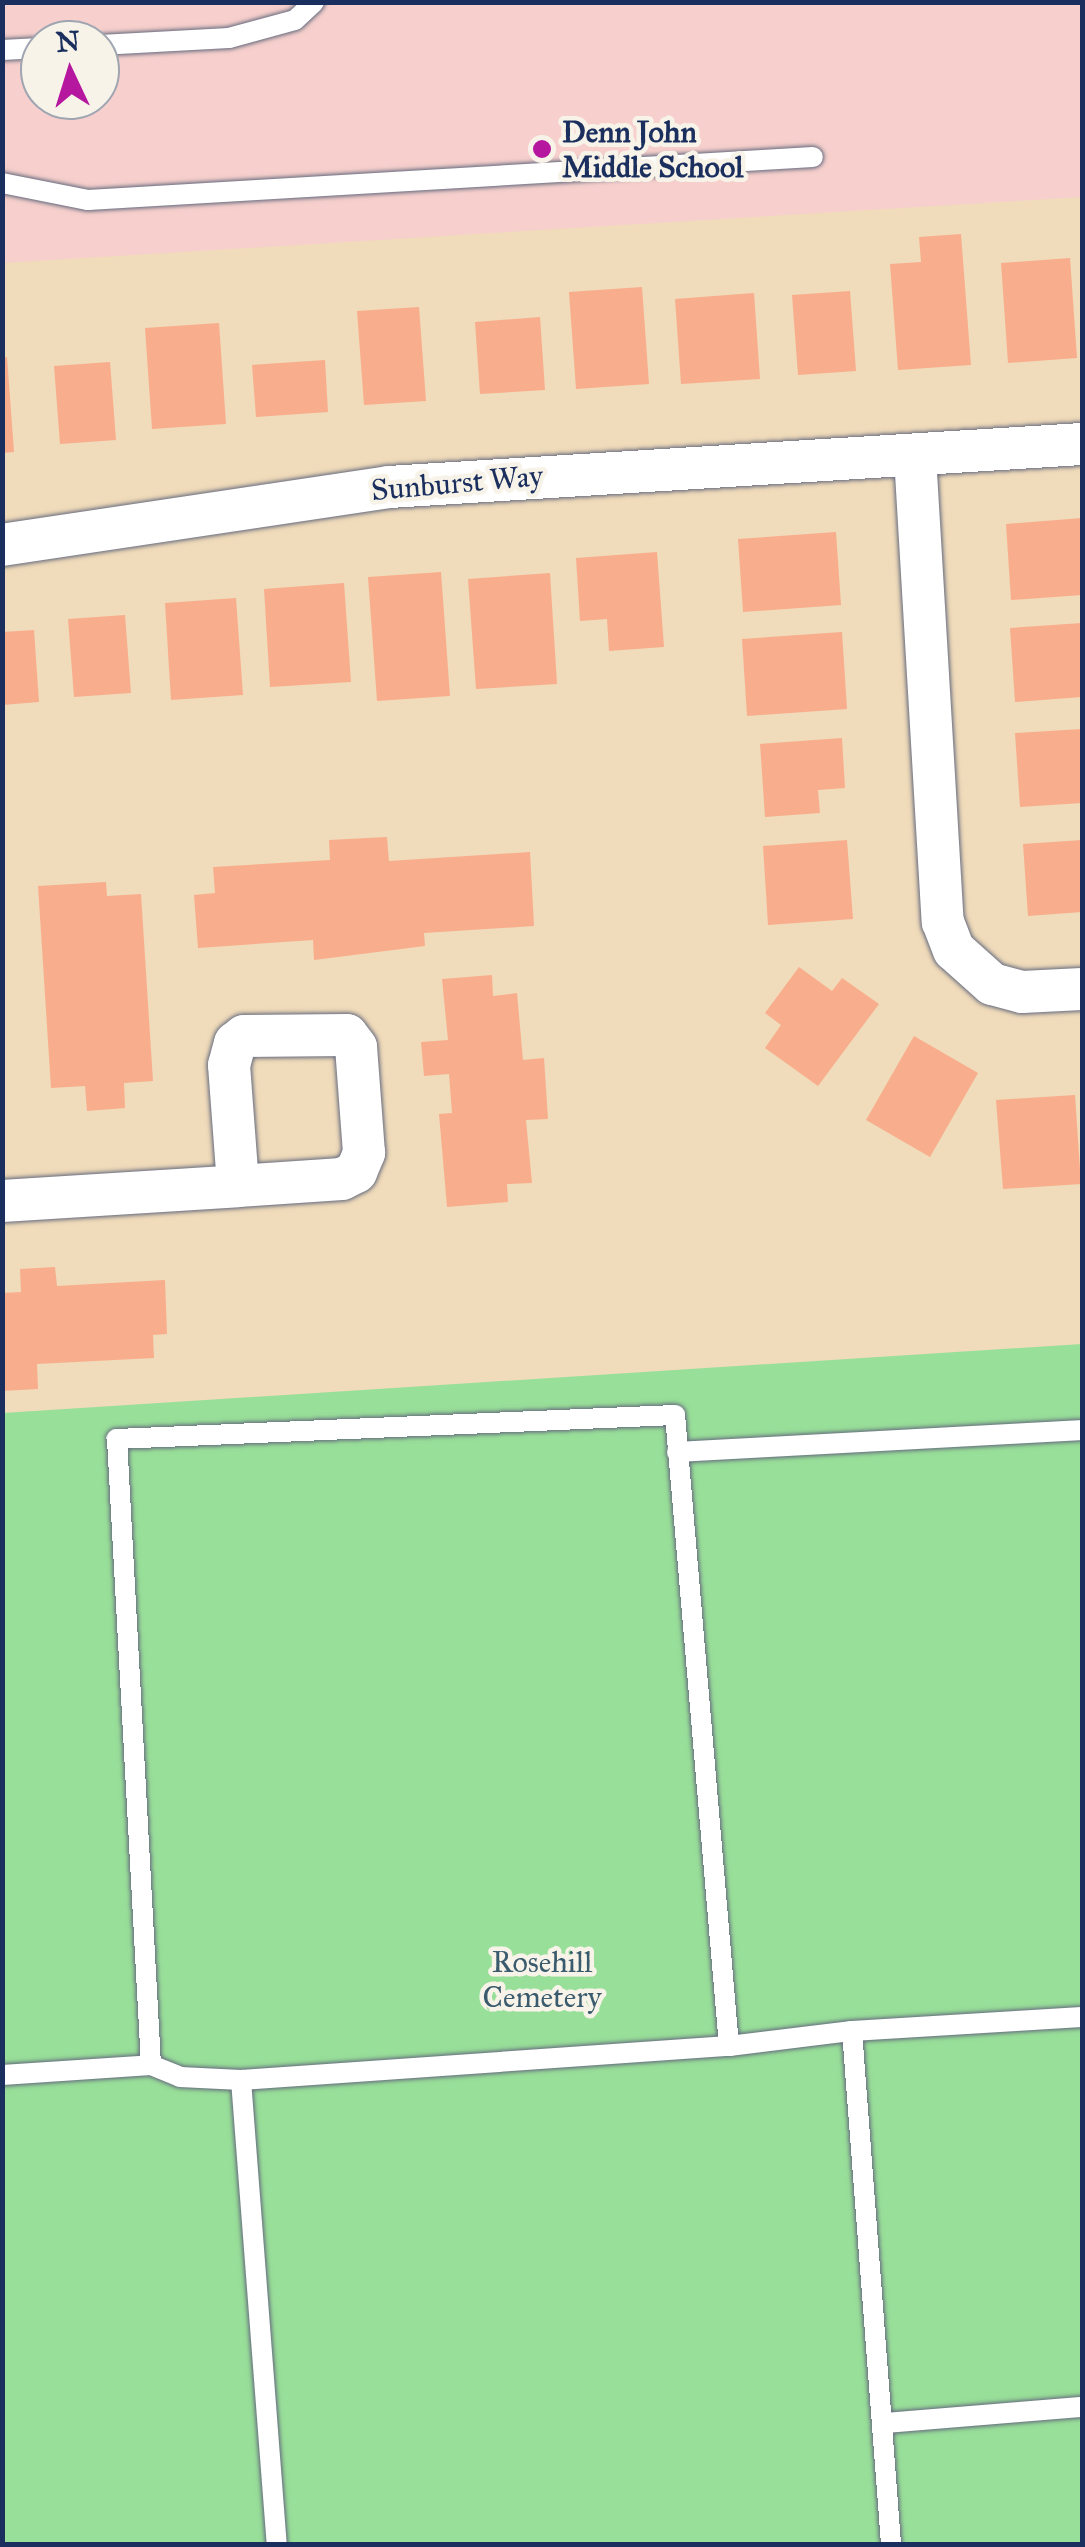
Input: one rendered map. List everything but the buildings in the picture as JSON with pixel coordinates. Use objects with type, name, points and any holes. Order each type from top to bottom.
[{"type":"street","name":"Sunburst Way","points":[[2,545],[389,487],[1082,444]]},
{"type":"street","points":[[915,456],[943,922],[954,950],[992,984],[1022,992],[1082,989]]},
{"type":"street","points":[[2,1201],[238,1186]]},
{"type":"lane","points":[[120,44],[229,38],[296,20],[314,2]]},
{"type":"lane","points":[[2,183],[88,200],[813,157]]},
{"type":"lane","points":[[151,2065],[117,1440],[674,1415],[729,2046]]},
{"type":"lane","points":[[677,1452],[1082,1430]]},
{"type":"lane","points":[[2,2076],[151,2065],[180,2077],[241,2080],[729,2046],[852,2031],[1082,2017]]},
{"type":"lane","points":[[852,2031],[886,2422],[891,2544]]},
{"type":"lane","points":[[241,2080],[277,2544]]},
{"type":"lane","points":[[886,2422],[1082,2407]]},
{"type":"shaded area","name":"Denn John Middle School","points":[[3,3],[1082,3],[1082,197],[3,263]]},
{"type":"green space","name":"Rosehill Cemetery","points":[[1082,1344],[1082,2544],[3,2544],[3,1413]]},
{"type":"place","name":"Denn John Middle School","points":[[542,149]]}]
